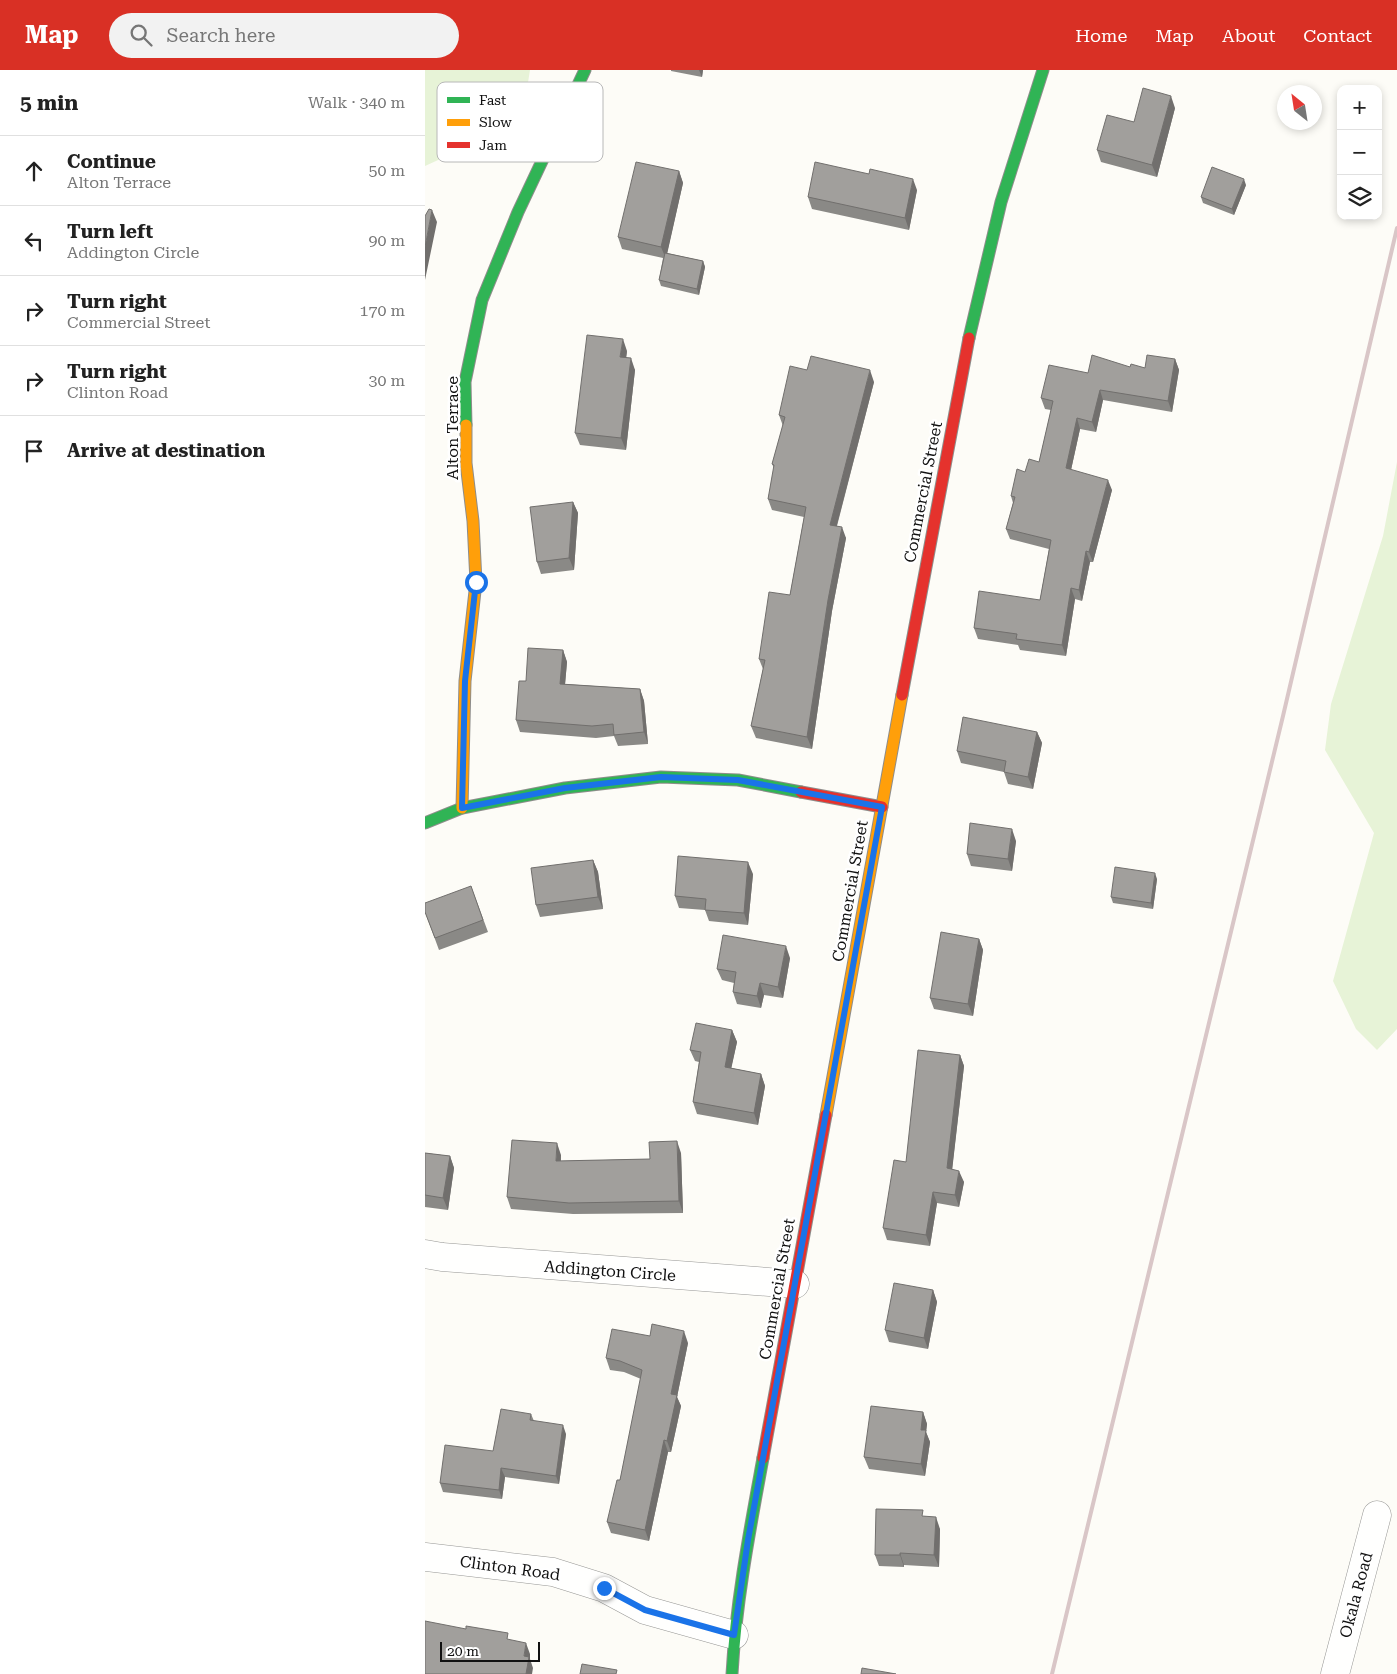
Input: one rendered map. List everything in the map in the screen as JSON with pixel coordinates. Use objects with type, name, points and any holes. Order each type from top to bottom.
[{"type":"main road","name":"Alton Terrace","points":[[579,82],[585,70]]},
{"type":"main road","name":"Commercial Street","points":[[732,1674],[734,1635],[748,1540],[933,520],[967,347],[1001,202],[1043,70]]},
{"type":"main road","name":"Alton Terrace","points":[[462,808],[465,681],[476,582],[473,521],[465,463],[465,382],[482,300],[518,212],[542,162]]},
{"type":"main road","points":[[425,823],[462,808],[565,788],[661,777],[738,780],[882,807]]},
{"type":"street","name":"Addington Circle","points":[[425,1254],[443,1258],[795,1284]]},
{"type":"street","name":"Okala Road","points":[[1335,1674],[1377,1515]]},
{"type":"street","name":"Clinton Road","points":[[425,1557],[553,1572],[604,1588],[645,1610],[734,1635]]},
{"type":"green space","points":[[425,70],[530,70],[528,82],[437,82],[437,161],[425,166]]},
{"type":"green space","points":[[1397,462],[1397,1029],[1377,1050],[1356,1029],[1333,981],[1374,833],[1325,750],[1331,704],[1383,536]]},
{"type":"building","points":[[1143,88],[1171,96],[1152,165],[1097,150],[1107,115],[1134,122]]},
{"type":"building","points":[[636,162],[679,171],[661,247],[618,237]]},
{"type":"building","points":[[815,162],[869,174],[870,169],[913,179],[905,218],[808,197]]},
{"type":"building","points":[[1212,167],[1244,179],[1232,209],[1201,197]]},
{"type":"building","points":[[429,209],[432,210],[425,247],[425,216]]},
{"type":"building","points":[[665,253],[703,261],[697,289],[659,280]]},
{"type":"building","points":[[587,335],[623,339],[620,357],[631,358],[621,438],[575,433]]},
{"type":"building","points":[[1092,355],[1130,367],[1131,364],[1145,368],[1147,355],[1175,359],[1168,401],[1100,390],[1092,422],[1077,418],[1066,468],[1108,480],[1089,552],[1086,551],[1079,590],[1071,588],[1062,645],[1016,639],[1017,634],[974,628],[979,591],[1040,600],[1051,540],[1006,529],[1015,497],[1011,496],[1017,469],[1025,472],[1029,459],[1039,462],[1053,401],[1041,398],[1049,365],[1088,373]]},
{"type":"building","points":[[811,356],[870,370],[830,525],[842,527],[828,600],[807,737],[751,726],[765,660],[759,659],[769,592],[790,595],[806,507],[768,499],[774,465],[772,464],[785,417],[779,415],[790,366],[807,370]]},
{"type":"building","points":[[573,502],[569,558],[537,562],[530,507]]},
{"type":"building","points":[[528,648],[563,650],[560,684],[640,689],[644,732],[614,735],[613,724],[592,726],[516,720],[519,681],[526,681]]},
{"type":"building","points":[[963,717],[1037,732],[1028,777],[1004,772],[1006,761],[957,751]]},
{"type":"building","points":[[970,823],[1012,829],[1008,859],[967,854]]},
{"type":"building","points":[[678,856],[748,862],[744,913],[705,910],[706,899],[675,896]]},
{"type":"building","points":[[593,860],[598,897],[536,905],[531,868]]},
{"type":"building","points":[[1115,867],[1155,873],[1151,903],[1111,897]]},
{"type":"building","points":[[471,886],[483,920],[435,938],[425,912],[425,903]]},
{"type":"building","points":[[941,932],[979,939],[968,1004],[930,998]]},
{"type":"building","points":[[723,935],[786,946],[778,987],[760,983],[757,996],[733,992],[736,972],[717,969]]},
{"type":"building","points":[[696,1023],[732,1030],[725,1067],[761,1074],[754,1113],[693,1102],[701,1052],[690,1050]]},
{"type":"building","points":[[918,1050],[960,1055],[947,1168],[959,1171],[955,1195],[933,1192],[926,1235],[883,1228],[894,1160],[906,1162]]},
{"type":"building","points":[[512,1140],[557,1143],[556,1161],[650,1159],[649,1142],[677,1141],[679,1201],[569,1203],[507,1197]]},
{"type":"building","points":[[425,1153],[450,1156],[443,1198],[425,1195]]},
{"type":"building","points":[[894,1283],[933,1290],[924,1338],[885,1330]]},
{"type":"building","points":[[652,1324],[684,1331],[671,1394],[677,1395],[667,1441],[664,1440],[645,1530],[607,1522],[617,1480],[620,1480],[642,1370],[620,1361],[606,1358],[612,1329],[650,1336]]},
{"type":"building","points":[[871,1406],[923,1412],[921,1430],[926,1430],[921,1464],[864,1457]]},
{"type":"building","points":[[501,1409],[531,1414],[530,1420],[563,1425],[556,1476],[501,1468],[499,1490],[440,1483],[445,1445],[493,1451]]},
{"type":"building","points":[[876,1509],[923,1510],[922,1516],[936,1517],[934,1555],[900,1553],[900,1555],[875,1555]]},
{"type":"building","points":[[425,1621],[466,1629],[466,1626],[508,1633],[507,1639],[526,1643],[524,1656],[529,1657],[526,1674],[425,1674]]},
{"type":"building","points":[[582,1664],[617,1670],[616,1674],[580,1674]]},
{"type":"building","points":[[862,1668],[896,1674],[861,1674]]},
{"type":"railway","points":[[1052,1674],[1283,716],[1397,228]]},
{"type":"traffic: fast","points":[[579,82],[585,70]]},
{"type":"traffic: fast","points":[[969,338],[1001,202],[1043,70]]},
{"type":"traffic: fast","points":[[466,425],[465,382],[482,300],[518,212],[542,162]]},
{"type":"traffic: fast","points":[[425,823],[462,808],[565,788],[661,777],[738,780],[801,792]]},
{"type":"traffic: fast","points":[[732,1674],[740,1592],[763,1458]]},
{"type":"traffic: slow","points":[[462,808],[465,681],[476,582],[473,521],[466,463],[466,425]]},
{"type":"traffic: slow","points":[[826,1115],[902,695]]},
{"type":"traffic: jam","points":[[902,695],[969,338]]},
{"type":"traffic: jam","points":[[801,792],[882,807]]},
{"type":"traffic: jam","points":[[763,1458],[826,1115]]},
{"type":"route","points":[[476,582],[465,681],[462,808],[565,788],[661,777],[738,780],[882,807],[748,1540],[734,1635],[645,1610],[604,1588]]}]
